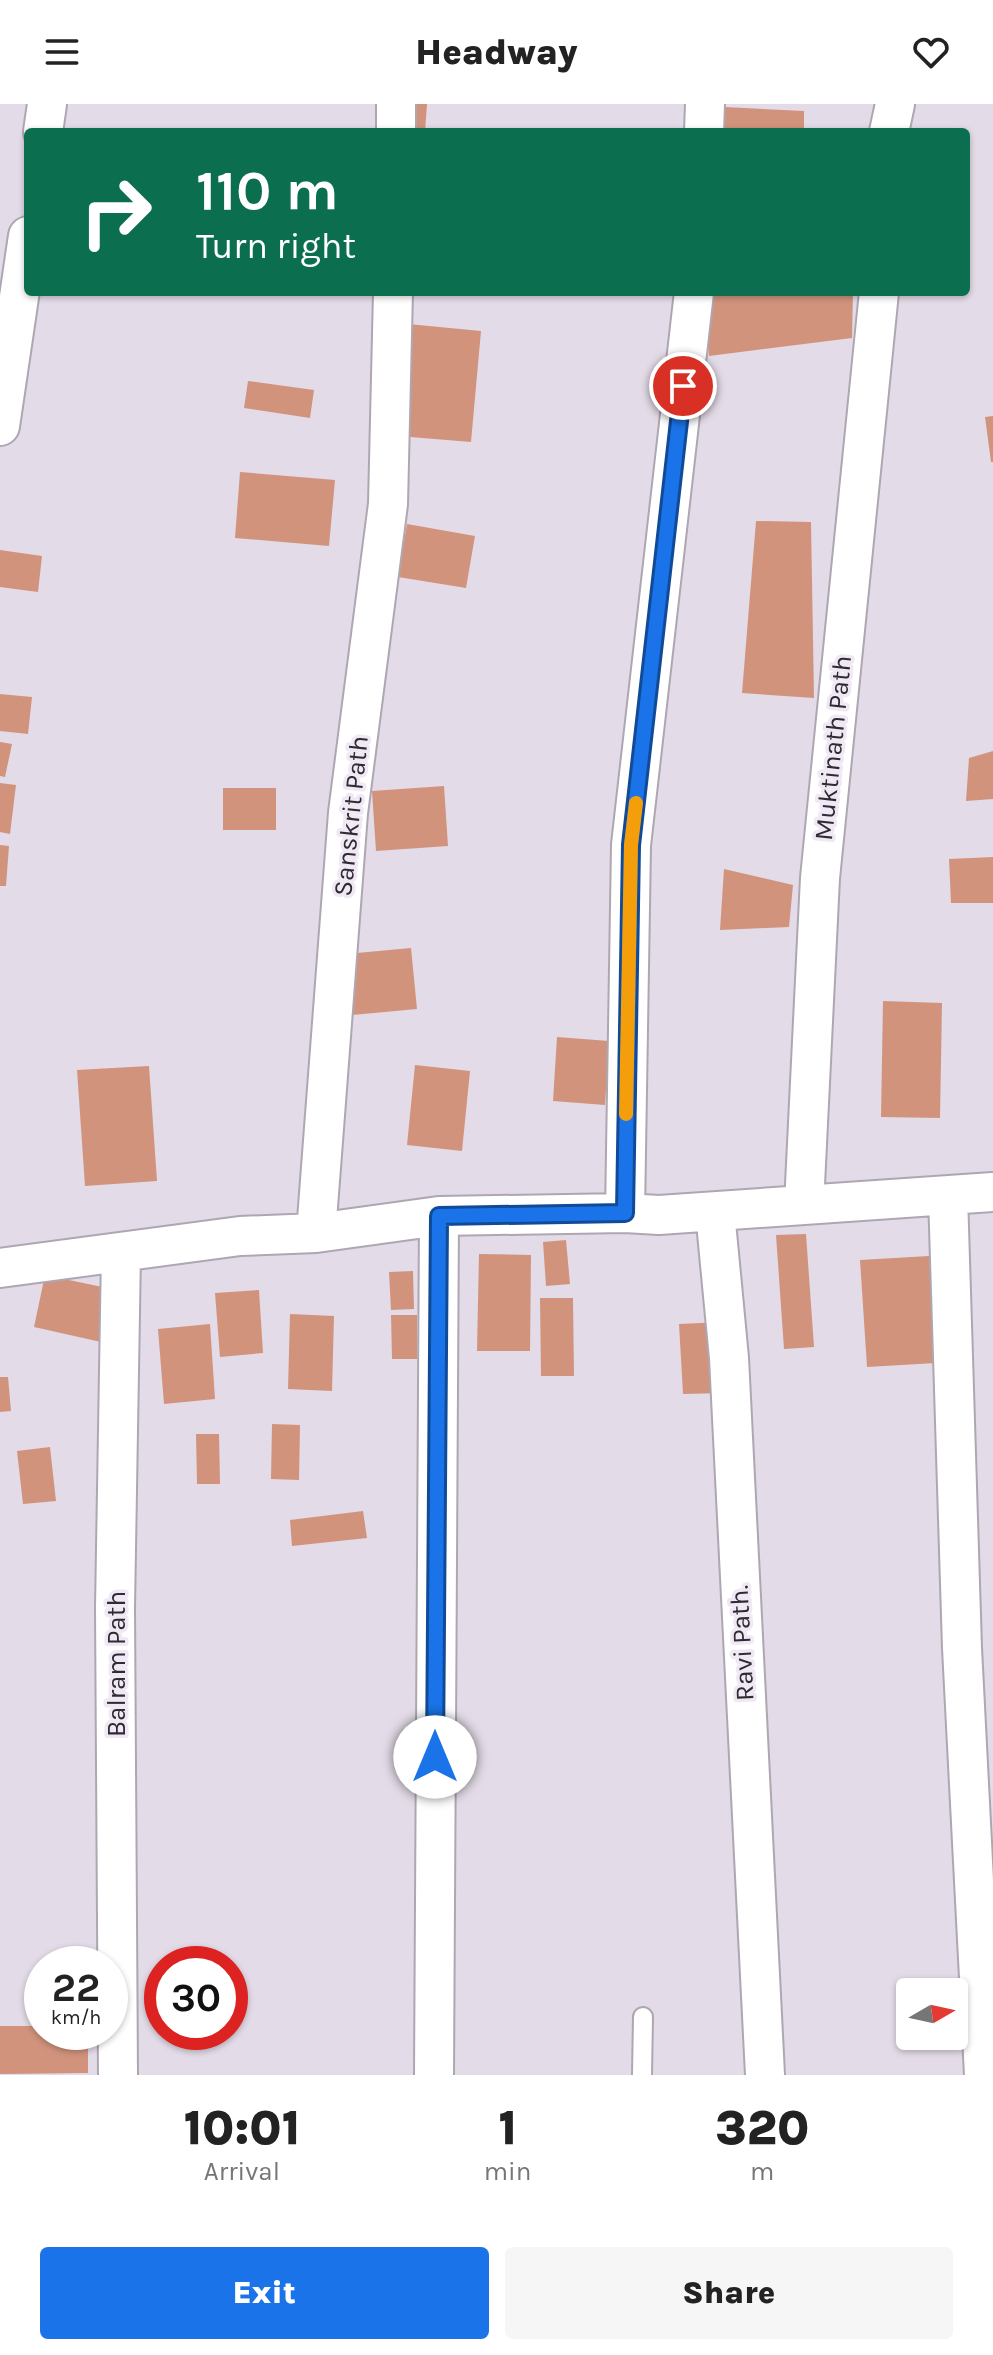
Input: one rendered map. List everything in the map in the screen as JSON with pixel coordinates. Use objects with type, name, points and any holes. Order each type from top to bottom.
[{"type":"street","points":[[44,128],[47,104]]},
{"type":"street","points":[[396,104],[396,128]]},
{"type":"street","points":[[704,128],[705,104]]},
{"type":"street","points":[[890,128],[895,104]]},
{"type":"street","points":[[0,426],[24,263]]},
{"type":"street","name":"Sanskrit Path","points":[[316,1233],[348,813],[388,504],[393,296]]},
{"type":"street","points":[[625,1213],[631,845],[694,296]]},
{"type":"street","name":"Muktinath Path","points":[[804,1205],[820,878],[879,296]]},
{"type":"street","points":[[0,1268],[240,1236],[316,1233],[439,1216],[659,1215],[993,1192]]},
{"type":"street","points":[[948,1195],[962,1648],[984,2075]]},
{"type":"street","name":"Ravi Path.","points":[[715,1212],[729,1358],[765,2075]]},
{"type":"street","points":[[434,2075],[439,1216]]},
{"type":"street","name":"Balram Path","points":[[118,2075],[115,1608],[121,1253]]},
{"type":"lane","points":[[642,2075],[643,2017]]},
{"type":"building","points":[[403,104],[427,104],[425,128],[401,128]]},
{"type":"building","points":[[705,106],[804,111],[804,128],[704,128]]},
{"type":"building","points":[[702,296],[853,296],[852,338],[709,356]]},
{"type":"building","points":[[408,324],[481,331],[471,442],[398,436]]},
{"type":"building","points":[[248,381],[314,390],[310,418],[244,408]]},
{"type":"building","points":[[993,416],[993,462],[991,462],[985,417]]},
{"type":"building","points":[[240,472],[335,480],[329,546],[235,538]]},
{"type":"building","points":[[756,521],[811,522],[814,698],[742,693]]},
{"type":"building","points":[[407,524],[475,536],[466,588],[398,577]]},
{"type":"building","points":[[0,550],[42,556],[38,592],[0,587]]},
{"type":"building","points":[[0,694],[32,697],[28,734],[0,731]]},
{"type":"building","points":[[0,742],[12,744],[5,777],[0,776]]},
{"type":"building","points":[[993,751],[993,799],[966,801],[969,758]]},
{"type":"building","points":[[0,783],[16,785],[10,834],[0,832]]},
{"type":"building","points":[[444,786],[448,846],[376,851],[372,791]]},
{"type":"building","points":[[223,788],[276,788],[276,830],[223,830]]},
{"type":"building","points":[[0,845],[9,846],[6,886],[0,886]]},
{"type":"building","points":[[993,857],[993,903],[951,903],[949,859]]},
{"type":"building","points":[[724,869],[793,885],[789,927],[720,930]]},
{"type":"building","points":[[411,948],[417,1009],[352,1015],[346,954]]},
{"type":"building","points":[[883,1001],[942,1003],[940,1118],[881,1117]]},
{"type":"building","points":[[557,1037],[609,1041],[605,1105],[553,1101]]},
{"type":"building","points":[[415,1065],[470,1071],[462,1151],[407,1145]]},
{"type":"building","points":[[149,1066],[157,1181],[85,1186],[77,1070]]},
{"type":"building","points":[[806,1234],[814,1347],[784,1349],[776,1235]]},
{"type":"building","points":[[566,1240],[570,1284],[546,1286],[543,1242]]},
{"type":"building","points":[[479,1254],[531,1255],[530,1351],[477,1351]]},
{"type":"building","points":[[929,1256],[936,1363],[867,1367],[860,1260]]},
{"type":"building","points":[[413,1271],[414,1309],[391,1310],[389,1272]]},
{"type":"building","points":[[45,1275],[112,1289],[101,1342],[34,1327]]},
{"type":"building","points":[[259,1290],[263,1353],[220,1357],[215,1293]]},
{"type":"building","points":[[540,1298],[573,1298],[574,1376],[541,1376]]},
{"type":"building","points":[[290,1314],[334,1316],[332,1391],[288,1389]]},
{"type":"building","points":[[391,1315],[417,1315],[417,1359],[392,1359]]},
{"type":"building","points":[[723,1322],[726,1393],[683,1394],[679,1324]]},
{"type":"building","points":[[210,1324],[215,1399],[164,1404],[158,1329]]},
{"type":"building","points":[[0,1377],[8,1377],[11,1411],[0,1412]]},
{"type":"building","points":[[272,1424],[300,1425],[299,1480],[271,1479]]},
{"type":"building","points":[[196,1434],[219,1434],[220,1484],[197,1484]]},
{"type":"building","points":[[50,1447],[56,1501],[23,1504],[17,1451]]},
{"type":"building","points":[[363,1511],[367,1538],[292,1546],[290,1520]]},
{"type":"building","points":[[0,2026],[24,2026],[24,2050],[88,2050],[88,2073],[0,2074]]},
{"type":"slow traffic","points":[[626,1114],[631,845],[636,803]]},
{"type":"route","points":[[435,1757],[439,1216],[625,1213],[631,845],[683,386]]}]
